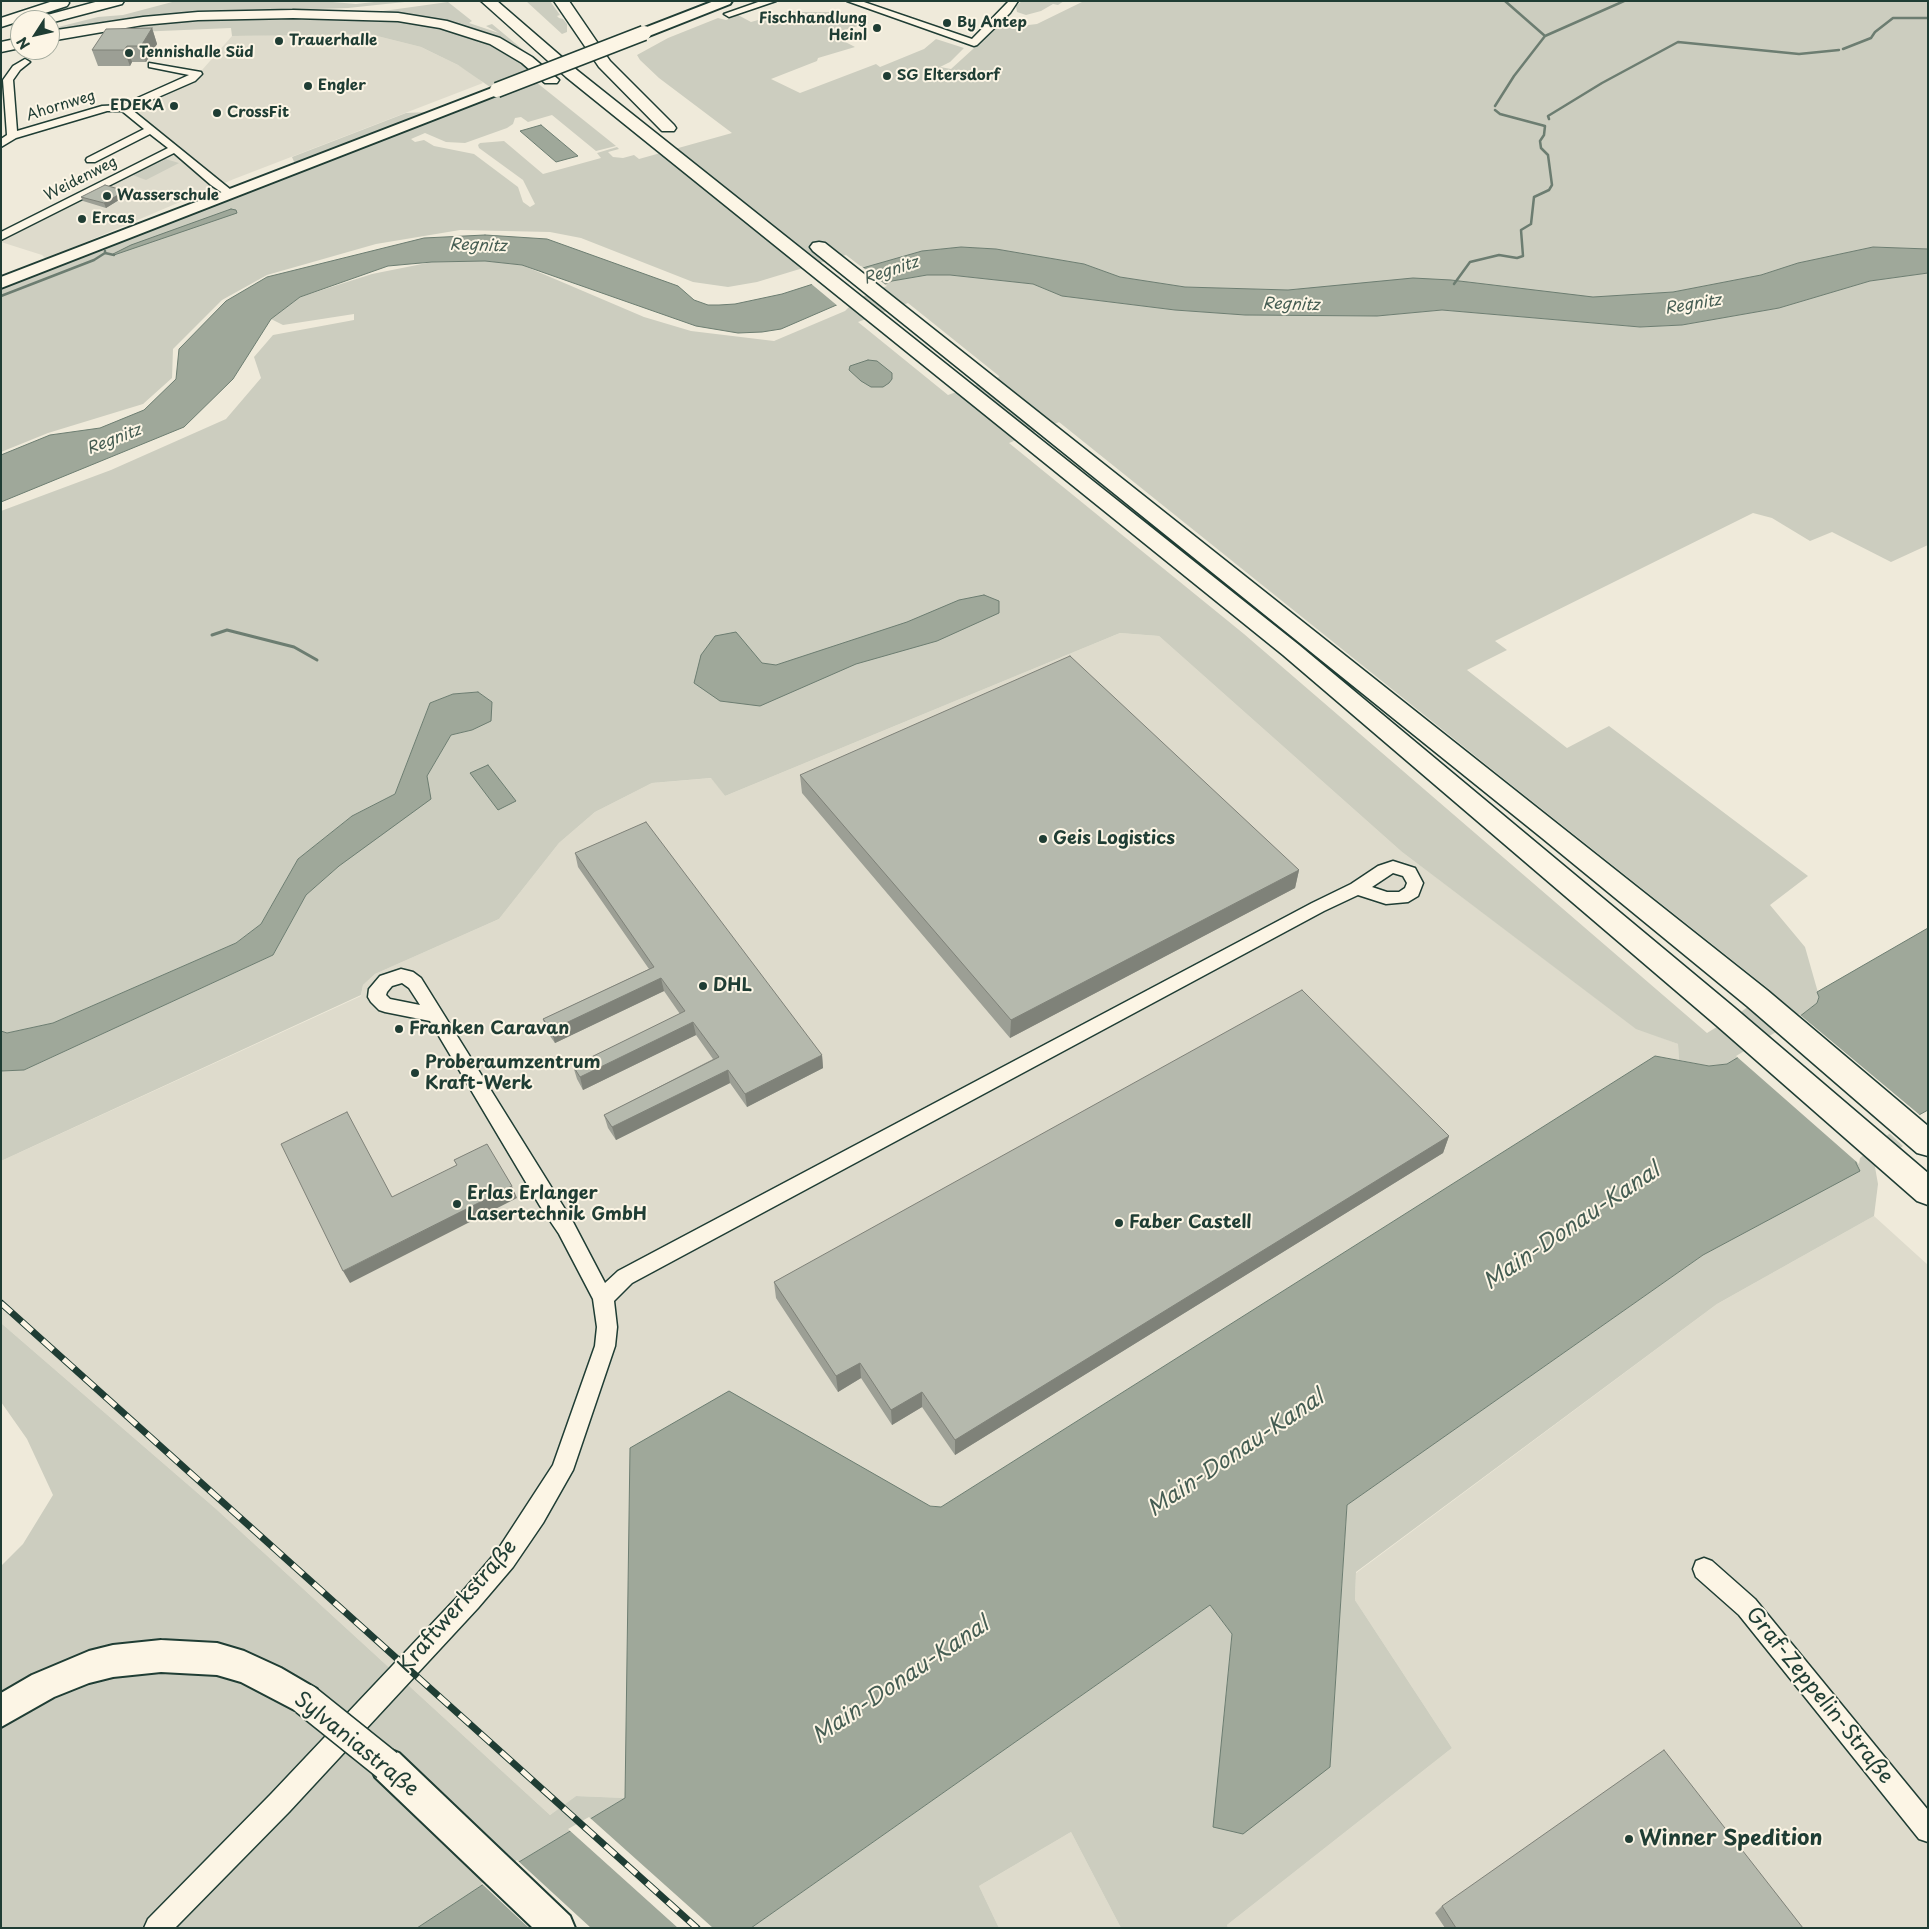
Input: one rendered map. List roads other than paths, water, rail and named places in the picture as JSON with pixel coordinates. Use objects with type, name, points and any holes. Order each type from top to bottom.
[{"type":"highway","points":[[1,23],[65,1]]},
{"type":"highway","points":[[85,10],[106,1]]},
{"type":"highway","points":[[60,16],[117,1]]},
{"type":"highway","points":[[335,1],[369,1]]},
{"type":"highway","points":[[470,1],[586,96],[651,140]]},
{"type":"highway","points":[[488,1],[651,140],[693,182],[752,228],[798,253]]},
{"type":"highway","points":[[561,1],[608,69],[675,133],[566,47]]},
{"type":"highway","points":[[574,1],[582,30]]},
{"type":"highway","points":[[60,22],[132,4]]},
{"type":"highway","points":[[293,14],[362,10],[413,4]]},
{"type":"highway","points":[[60,34],[166,18],[224,15],[293,14],[398,17],[442,24],[495,41],[510,49],[565,92]]},
{"type":"highway","points":[[693,182],[798,253],[965,387],[1040,434],[1410,718],[1757,998],[1928,1144]]},
{"type":"highway","points":[[804,235],[985,380],[1040,434],[1726,1017],[1917,1183]]},
{"type":"street","points":[[1,283],[644,33],[728,8],[772,1]]},
{"type":"street","points":[[855,2],[974,43],[1007,11],[1014,1]]},
{"type":"street","points":[[12,136],[6,122],[8,80],[14,70],[25,62]]},
{"type":"street","name":"Ahornweg","points":[[1,144],[12,136],[106,108],[124,108],[191,79],[197,74],[194,71],[152,65]]},
{"type":"street","points":[[124,108],[231,194]]},
{"type":"street","name":"Weidenweg","points":[[91,160],[151,130]]},
{"type":"street","name":"Weidenweg","points":[[1,237],[175,148]]},
{"type":"street","points":[[603,1298],[625,1277],[1029,1060],[1357,888]]},
{"type":"street","name":"Kraftwerkstraße","points":[[157,1928],[280,1803],[469,1601],[505,1559],[562,1470],[578,1428],[604,1346],[607,1327],[603,1298],[566,1228],[436,1016]]},
{"type":"street","name":"Graf-Zeppelin-Straße","points":[[1704,1569],[1747,1607],[1928,1830]]},
{"type":"street","name":"Sylvaniastraße","points":[[1,1711],[43,1686],[81,1670],[113,1661],[161,1656],[217,1659],[244,1667],[270,1679],[306,1700],[387,1766],[558,1928]]},
{"type":"water","points":[[541,125],[578,156],[556,162],[520,131]]},
{"type":"water","points":[[231,209],[236,210],[237,213],[113,254],[131,245]]},
{"type":"water","name":"Regnitz","points":[[485,235],[547,239],[678,286],[694,300],[708,305],[735,304],[782,294],[922,251],[961,247],[996,249],[1084,264],[1120,277],[1185,287],[1288,290],[1413,278],[1451,280],[1593,297],[1673,292],[1761,275],[1798,263],[1873,247],[1928,249],[1928,273],[1870,281],[1779,308],[1682,325],[1640,327],[1442,310],[1377,316],[1245,315],[1175,310],[1062,296],[1033,284],[950,275],[927,275],[892,281],[781,329],[738,333],[696,326],[522,265],[485,261],[432,262],[388,266],[300,297],[271,319],[233,379],[184,427],[1,502],[1,455],[50,435],[100,428],[144,410],[176,379],[179,349],[226,301],[267,277],[424,238]]},
{"type":"water","points":[[868,360],[877,361],[892,373],[892,379],[889,383],[883,387],[871,387],[849,370],[850,366]]},
{"type":"water","points":[[984,595],[999,601],[999,613],[937,641],[856,664],[760,706],[720,701],[694,683],[701,655],[715,636],[736,632],[762,663],[776,665],[907,622],[959,600]]},
{"type":"water","points":[[478,692],[492,702],[491,721],[472,730],[451,735],[427,776],[431,799],[339,866],[306,895],[273,955],[24,1070],[1,1071],[1,1031],[7,1033],[53,1023],[236,943],[261,924],[298,859],[352,816],[395,794],[430,703],[453,694]]},
{"type":"water","points":[[488,765],[516,801],[498,810],[470,773]]},
{"type":"water","name":"Main-Donau-Kanal","points":[[1928,928],[1928,1110],[1888,1132],[1857,1156],[1856,1163],[1860,1171],[1703,1255],[1347,1505],[1330,1767],[1243,1834],[1213,1827],[1232,1634],[1210,1605],[751,1928],[417,1928],[499,1874],[625,1798],[630,1448],[729,1391],[930,1506],[941,1507],[1655,1056],[1709,1066],[1727,1064],[1777,1034],[1817,1003],[1819,997],[1817,992]]},
{"type":"waterway","points":[[1505,1],[1545,36]]},
{"type":"waterway","points":[[1545,36],[1624,1]]},
{"type":"waterway","points":[[1843,49],[1871,38],[1875,32],[1893,18],[1928,18]]},
{"type":"waterway","points":[[1495,106],[1514,76],[1545,36]]},
{"type":"waterway","points":[[1549,119],[1548,116],[1602,83],[1678,42],[1799,54],[1839,50]]},
{"type":"waterway","points":[[1454,284],[1470,262],[1499,255],[1517,258],[1523,256],[1521,230],[1531,224],[1534,197],[1549,190],[1552,185],[1548,155],[1541,148],[1540,141],[1544,135],[1545,126],[1500,114],[1495,110]]},
{"type":"waterway","points":[[1,296],[94,260],[105,253]]},
{"type":"waterway","points":[[105,253],[114,255]]},
{"type":"waterway","points":[[212,635],[227,630],[294,647],[317,660]]},
{"type":"railway","points":[[1,1303],[697,1928]]},
{"type":"place","name":"By Antep","points":[[947,23]]},
{"type":"place","name":"Fischhandlung Heinl","points":[[877,28]]},
{"type":"place","name":"Trauerhalle","points":[[279,41]]},
{"type":"place","name":"Tennishalle Süd","points":[[129,53]]},
{"type":"place","name":"SG Eltersdorf","points":[[887,76]]},
{"type":"place","name":"Engler","points":[[308,86]]},
{"type":"place","name":"EDEKA","points":[[174,106]]},
{"type":"place","name":"CrossFit","points":[[217,113]]},
{"type":"place","name":"Wasserschule","points":[[107,196]]},
{"type":"place","name":"Ercas","points":[[82,219]]},
{"type":"place","name":"Geis Logistics","points":[[1043,839]]},
{"type":"place","name":"DHL","points":[[703,986]]},
{"type":"place","name":"Franken Caravan","points":[[399,1029]]},
{"type":"place","name":"Proberaumzentrum Kraft-Werk","points":[[415,1073]]},
{"type":"place","name":"Erlas Erlanger Lasertechnik GmbH","points":[[457,1204]]},
{"type":"place","name":"Faber Castell","points":[[1119,1223]]},
{"type":"place","name":"Winner Spedition","points":[[1629,1839]]}]
